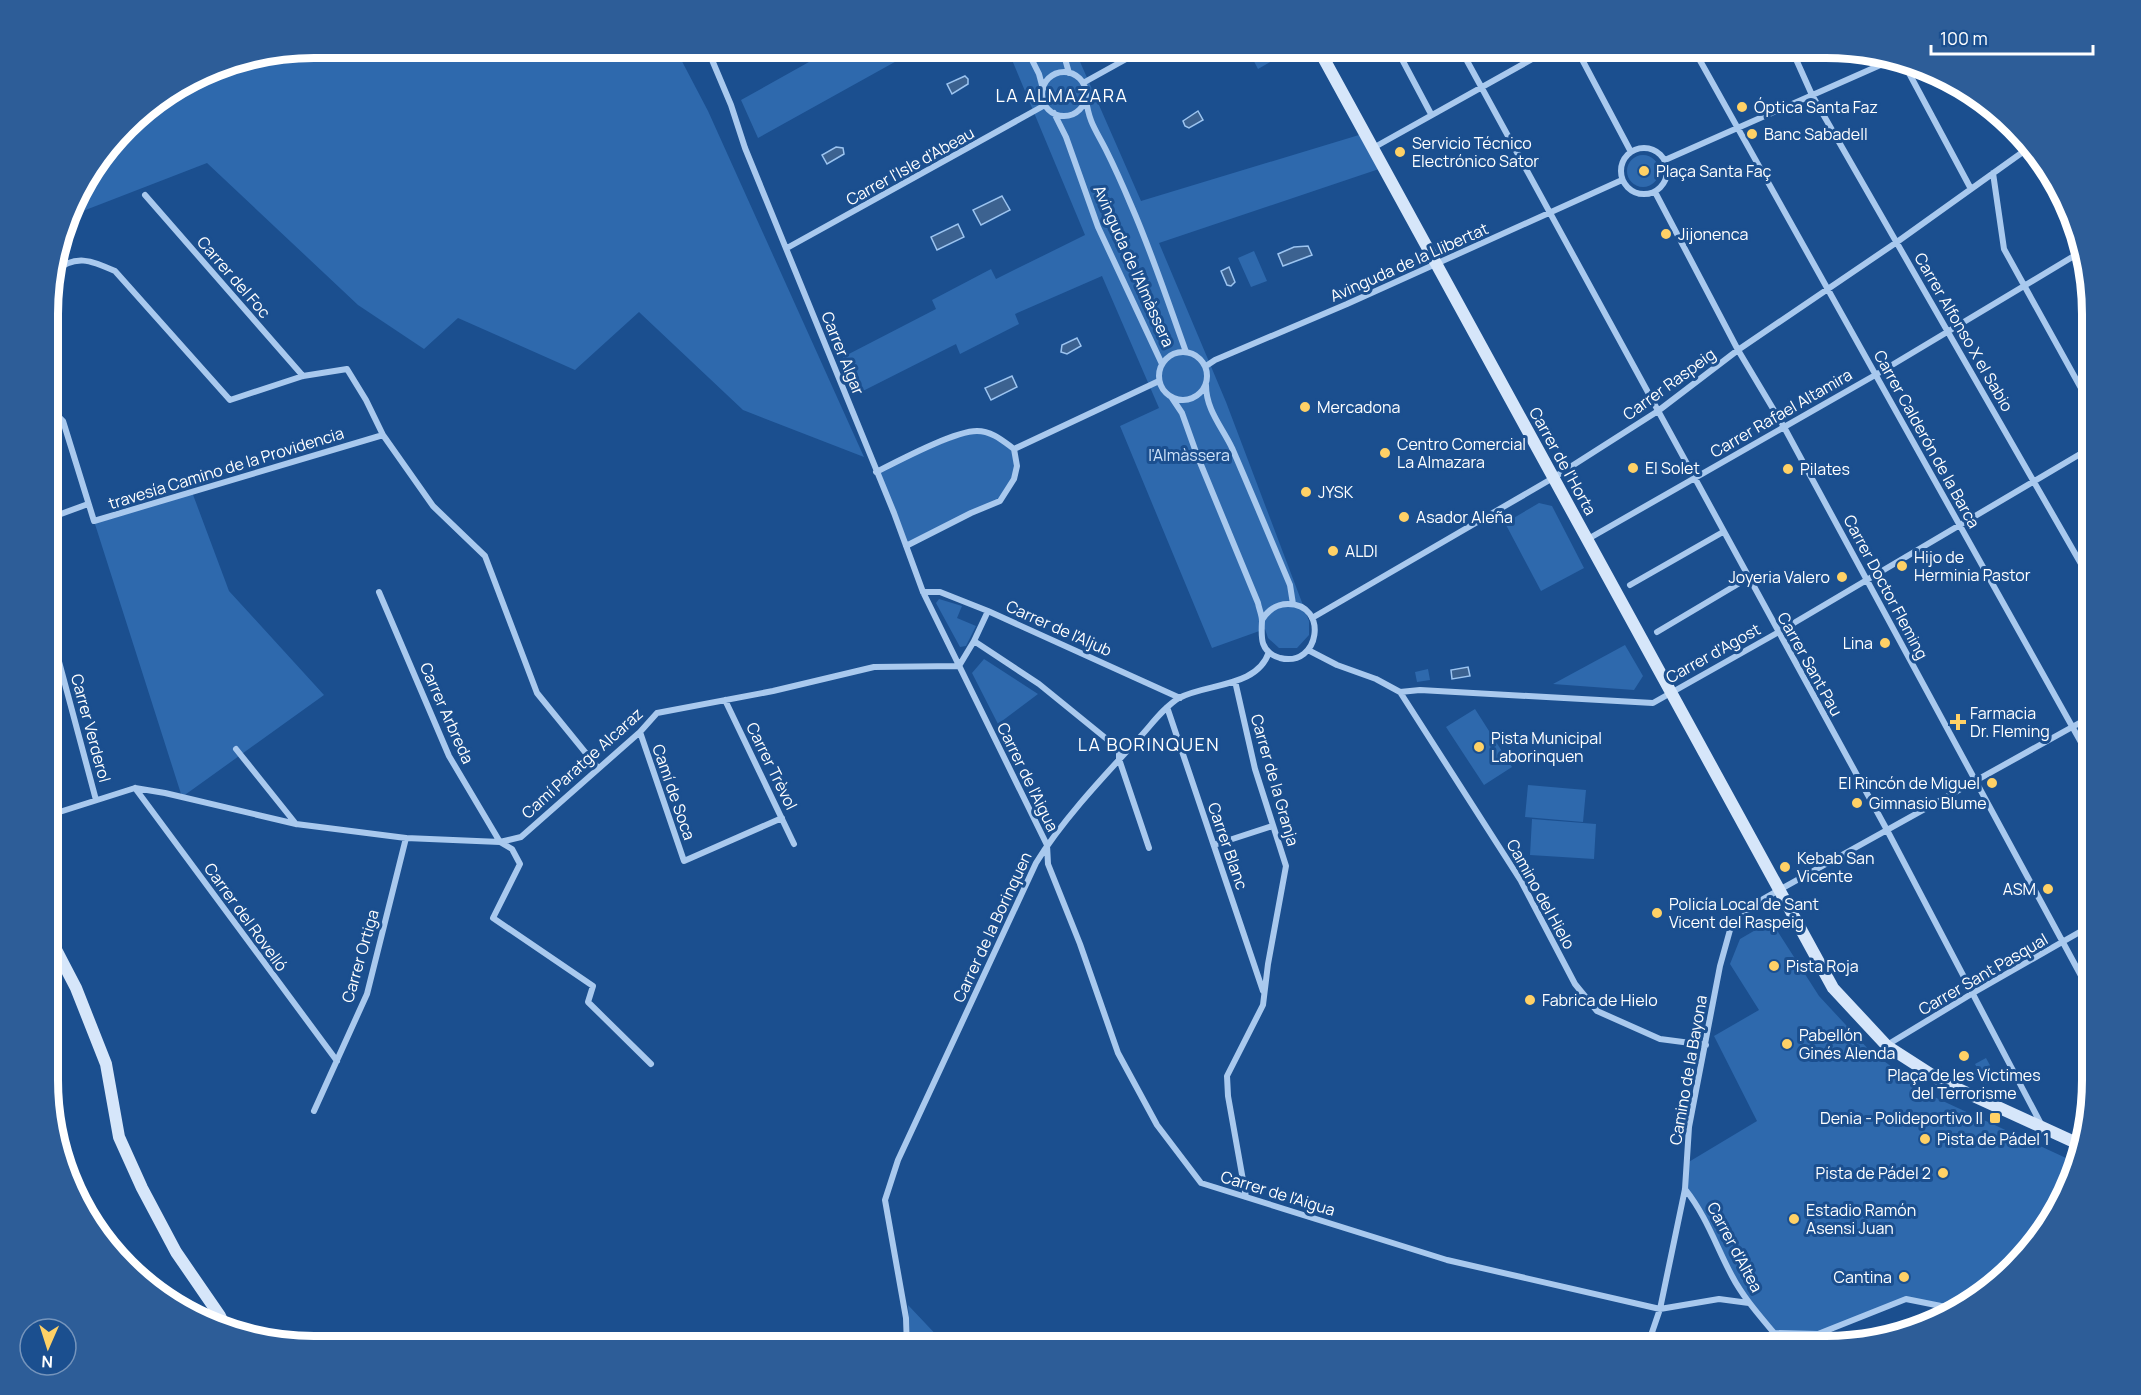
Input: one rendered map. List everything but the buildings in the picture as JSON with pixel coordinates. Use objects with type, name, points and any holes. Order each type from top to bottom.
[{"type":"street","name":"Carrer Algar","points":[[711,58],[923,592],[959,666]]},
{"type":"street","points":[[1031,58],[1040,74],[1045,105],[1054,114],[1070,115],[1077,112],[1086,99],[1083,83],[1077,76],[1068,73],[1058,73],[1049,79],[1043,90]]},
{"type":"street","points":[[1064,58],[1068,73]]},
{"type":"street","points":[[1083,83],[1128,58]]},
{"type":"street","name":"Carrer de l'Horta","points":[[1324,58],[1833,988],[1887,1046],[1943,1082],[2075,1143]]},
{"type":"street","points":[[1401,58],[1431,114]]},
{"type":"street","name":"Carrer Sant Pau","points":[[1465,58],[1887,830],[2044,1129]]},
{"type":"street","points":[[1373,148],[1534,58]]},
{"type":"street","points":[[1581,58],[1631,152]]},
{"type":"street","name":"Carrer Calderón de la Barca","points":[[1698,58],[2082,744]]},
{"type":"street","name":"Carrer Alfonso X el Sabio","points":[[1795,58],[1812,95],[2082,566]]},
{"type":"street","points":[[1665,160],[1882,64]]},
{"type":"street","points":[[1908,72],[1971,189]]},
{"type":"street","name":"Avinguda de l'Almàssera","points":[[1086,99],[1091,123],[1131,205],[1186,352]]},
{"type":"street","name":"Carrer l'Isle d'Abeau","points":[[787,248],[1045,105]]},
{"type":"street","name":"Avinguda de l'Almàssera","points":[[1054,114],[1066,136],[1098,227],[1162,364]]},
{"type":"street","points":[[1640,148],[1650,148],[1665,160],[1667,174],[1665,182],[1655,192],[1647,194],[1632,191],[1622,180],[1622,164],[1631,152],[1640,148]]},
{"type":"street","name":"Carrer Raspeig","points":[[1312,618],[1553,478],[1658,411],[1738,350],[1897,242],[2024,151]]},
{"type":"street","points":[[1993,173],[2004,249],[2082,390]]},
{"type":"street","name":"Avinguda de la Llibertat","points":[[1206,366],[1215,360],[1347,304],[1622,180]]},
{"type":"street","name":"Carrer Doctor Fleming","points":[[1655,192],[1738,350],[1784,427],[2082,977]]},
{"type":"street","name":"Carrer del Foc","points":[[145,195],[303,376]]},
{"type":"street","name":"Carrer Rafael Altamira","points":[[1588,539],[1877,374],[2076,255]]},
{"type":"street","points":[[65,263],[90,261],[115,271],[230,400],[303,376],[347,369],[366,400],[383,435],[433,506],[485,556],[537,693],[598,768]]},
{"type":"street","points":[[1262,620],[1270,610],[1282,604],[1293,604],[1306,611],[1312,618],[1315,636],[1308,650],[1295,658],[1278,657],[1269,652],[1262,643],[1260,632],[1262,620],[1258,603],[1197,456],[1182,413],[1172,398],[1163,390],[1159,381],[1162,364],[1170,356],[1186,352],[1200,358],[1206,366],[1208,373],[1206,398],[1230,446],[1286,575],[1293,604]]},
{"type":"street","points":[[1014,450],[1159,381]]},
{"type":"street","points":[[1172,398],[1186,400],[1197,397],[1206,385]]},
{"type":"street","points":[[58,416],[63,421],[88,504],[58,515]]},
{"type":"street","points":[[876,472],[942,441],[976,431],[994,435],[1014,450],[1017,466],[1014,479],[1000,501],[906,546]]},
{"type":"street","name":"travesía Camino de la Providencia","points":[[88,504],[94,521],[383,435]]},
{"type":"street","name":"Carrer d'Agost","points":[[1400,692],[1420,690],[1653,703],[1778,633],[2082,453]]},
{"type":"street","points":[[1630,585],[1723,532]]},
{"type":"street","points":[[1657,632],[1749,578]]},
{"type":"street","name":"Carrer Arbreda","points":[[379,592],[449,756],[500,842],[512,849],[520,864],[493,918],[593,986],[588,1002],[651,1064]]},
{"type":"street","name":"Carrer de l'Aljub","points":[[923,592],[940,592],[988,611],[1180,698]]},
{"type":"street","points":[[959,666],[988,611]]},
{"type":"street","points":[[974,641],[1039,684],[1119,749],[1119,759],[1149,848]]},
{"type":"street","points":[[1308,650],[1337,665],[1376,679],[1400,692]]},
{"type":"street","name":"Carrer de la Borinquen","points":[[907,1336],[906,1318],[885,1200],[898,1160],[1036,863],[1047,845],[1119,759],[1167,708],[1180,698],[1235,681],[1256,671],[1266,660],[1269,652]]},
{"type":"street","name":"Carrer Verderol","points":[[58,658],[96,800]]},
{"type":"street","name":"Camí Paratge Alcaraz","points":[[58,812],[135,788],[296,824],[406,838],[500,842],[521,837],[640,732],[657,712],[773,691],[874,667],[959,666]]},
{"type":"street","name":"Carrer de l'Aigua","points":[[959,666],[1047,845],[1048,864],[1080,944],[1118,1053],[1157,1125],[1201,1183],[1447,1260],[1660,1309]]},
{"type":"street","name":"Carrer de la Granja","points":[[1235,681],[1255,769],[1286,866],[1263,992],[1263,1005],[1227,1076],[1228,1096],[1246,1197]]},
{"type":"street","name":"Camino del Hielo","points":[[1400,692],[1521,881],[1575,984],[1597,1011],[1660,1039],[1706,1045]]},
{"type":"street","name":"Carrer Trèvol","points":[[725,700],[794,844]]},
{"type":"street","name":"Carrer Blanc","points":[[1167,708],[1263,992]]},
{"type":"street","name":"Camino de la Bayona","points":[[1651,1336],[1660,1309],[1685,1189],[1689,1127],[1720,966],[1730,930],[1763,899],[2082,722]]},
{"type":"street","name":"Camí de Soca","points":[[640,732],[684,861],[782,818]]},
{"type":"street","points":[[236,749],[296,824]]},
{"type":"street","name":"Carrer del Rovelló","points":[[135,788],[337,1061]]},
{"type":"street","points":[[1214,845],[1272,826]]},
{"type":"street","name":"Carrer Ortiga","points":[[314,1110],[367,994],[406,838]]},
{"type":"street","name":"Carrer Sant Pasqual","points":[[1887,1046],[1973,993],[2082,931]]},
{"type":"street","points":[[58,953],[76,988],[106,1064],[119,1137],[142,1188],[176,1252],[221,1319]]},
{"type":"street","name":"Carrer d'Altea","points":[[1685,1189],[1700,1209],[1732,1276],[1774,1334]]},
{"type":"street","points":[[1660,1309],[1719,1299],[1749,1302]]},
{"type":"street","points":[[1774,1334],[1818,1334],[1906,1299],[1946,1307]]},
{"type":"green space","points":[[314,58],[680,58],[708,111],[864,457],[743,410],[639,312],[575,370],[458,318],[424,349],[358,305],[207,163],[80,212],[102,172],[133,133],[159,111],[186,93],[216,78],[248,67],[264,63]]},
{"type":"green space","points":[[816,58],[902,58],[758,138],[741,100]]},
{"type":"green space","name":"l'Almàssera","points":[[1011,58],[1078,58],[1141,201],[1359,135],[1379,169],[1159,243],[1226,402],[1309,621],[1309,635],[1297,648],[1279,648],[1268,638],[1265,629],[1212,648],[1120,426],[1159,408],[1102,276],[1015,314],[1019,324],[960,354],[956,344],[855,395],[843,357],[936,309],[932,300],[991,269],[996,279],[1085,235]]},
{"type":"green space","points":[[1252,58],[1277,58],[1258,69]]},
{"type":"green space","points":[[1643,155],[1654,160],[1659,171],[1654,182],[1643,187],[1632,182],[1627,171],[1632,160]]},
{"type":"green space","points":[[1254,251],[1267,281],[1251,287],[1238,258]]},
{"type":"green space","points":[[976,431],[995,435],[1014,449],[1014,479],[1000,501],[906,546],[876,472],[915,453]]},
{"type":"green space","points":[[192,492],[229,591],[324,695],[182,797],[94,521]]},
{"type":"green space","points":[[1539,503],[1552,506],[1584,568],[1541,591],[1505,523]]},
{"type":"green space","points":[[939,599],[962,606],[957,618],[976,626],[966,646],[960,647],[936,603]]},
{"type":"green space","points":[[1625,645],[1643,676],[1634,690],[1553,684]]},
{"type":"green space","points":[[984,659],[1038,694],[998,724],[972,673]]},
{"type":"green space","points":[[1428,669],[1430,680],[1417,682],[1415,672]]},
{"type":"green space","name":"Pista Municipal Laborinquen","points":[[1475,709],[1512,767],[1484,785],[1446,727]]},
{"type":"green space","points":[[1528,785],[1586,790],[1583,822],[1525,817]]},
{"type":"green space","points":[[1532,819],[1596,824],[1594,859],[1530,855]]},
{"type":"green space","points":[[1771,921],[1819,996],[1870,1051],[1932,1096],[2070,1160],[2056,1194],[2030,1236],[2008,1262],[1982,1284],[1955,1302],[1946,1307],[1906,1299],[1818,1334],[1774,1333],[1749,1303],[1685,1189],[1687,1163],[1757,1121],[1714,1036],[1759,1010],[1730,964],[1740,939]]},
{"type":"green space","points":[[1986,1058],[1997,1078],[1986,1084],[1975,1064]]},
{"type":"green space","points":[[908,1305],[937,1336],[910,1336]]},
{"type":"shaded area","points":[[965,76],[968,84],[952,94],[947,84]]},
{"type":"shaded area","points":[[1198,111],[1203,120],[1189,128],[1185,126],[1183,121]]},
{"type":"shaded area","points":[[836,147],[843,148],[844,154],[827,164],[822,155]]},
{"type":"shaded area","points":[[1002,196],[1010,210],[981,225],[973,210]]},
{"type":"shaded area","points":[[958,224],[964,237],[937,250],[931,237]]},
{"type":"shaded area","points":[[1308,246],[1312,255],[1283,266],[1278,254],[1294,247]]},
{"type":"shaded area","points":[[1229,267],[1235,282],[1231,286],[1227,285],[1221,271]]},
{"type":"shaded area","points":[[1077,338],[1081,346],[1067,354],[1061,352],[1062,345]]},
{"type":"shaded area","points":[[1012,376],[1017,387],[991,400],[985,388]]},
{"type":"shaded area","points":[[1468,667],[1470,676],[1452,679],[1451,670]]},
{"type":"place","name":"Óptica Santa Faz","points":[[1742,107]]},
{"type":"place","name":"Banc Sabadell","points":[[1752,134]]},
{"type":"place","name":"Servicio Técnico Electrónico Sator","points":[[1400,152]]},
{"type":"place","name":"Plaça Santa Faç","points":[[1644,171]]},
{"type":"place","name":"Jijonenca","points":[[1666,234]]},
{"type":"place","name":"Mercadona","points":[[1305,407]]},
{"type":"place","name":"Centro Comercial La Almazara","points":[[1385,453]]},
{"type":"place","name":"El Solet","points":[[1633,468]]},
{"type":"place","name":"Pilates","points":[[1788,469]]},
{"type":"place","name":"JYSK","points":[[1306,492]]},
{"type":"place","name":"Asador Aleña","points":[[1404,517]]},
{"type":"place","name":"ALDI","points":[[1333,551]]},
{"type":"place","name":"Hijo de Herminia Pastor","points":[[1902,566]]},
{"type":"place","name":"Joyeria Valero","points":[[1842,577]]},
{"type":"place","name":"Lina","points":[[1885,643]]},
{"type":"place","name":"Farmacia Dr. Fleming","points":[[1958,722]]},
{"type":"place","name":"Pista Municipal Laborinquen","points":[[1479,747]]},
{"type":"place","name":"El Rincón de Miguel","points":[[1992,783]]},
{"type":"place","name":"Gimnasio Blume","points":[[1857,803]]},
{"type":"place","name":"Kebab San Vicente","points":[[1785,867]]},
{"type":"place","name":"ASM","points":[[2048,889]]},
{"type":"place","name":"Policía Local de Sant Vicent del Raspeig","points":[[1657,913]]},
{"type":"place","name":"Pista Roja","points":[[1774,966]]},
{"type":"place","name":"Fabrica de Hielo","points":[[1530,1000]]},
{"type":"place","name":"Pabellón Ginés Alenda","points":[[1787,1044]]},
{"type":"place","name":"Plaça de les Víctimes del Terrorisme","points":[[1964,1056]]},
{"type":"place","name":"Denia - Polideportivo II","points":[[1995,1118]]},
{"type":"place","name":"Pista de Pádel 1","points":[[1925,1139]]},
{"type":"place","name":"Pista de Pádel 2","points":[[1943,1173]]},
{"type":"place","name":"Estadio Ramón Asensi Juan","points":[[1794,1219]]},
{"type":"place","name":"Cantina","points":[[1904,1277]]},
{"type":"district","name":"LA ALMAZARA","points":[[1062,95]]},
{"type":"district","name":"LA BORINQUEN","points":[[1149,744]]}]
